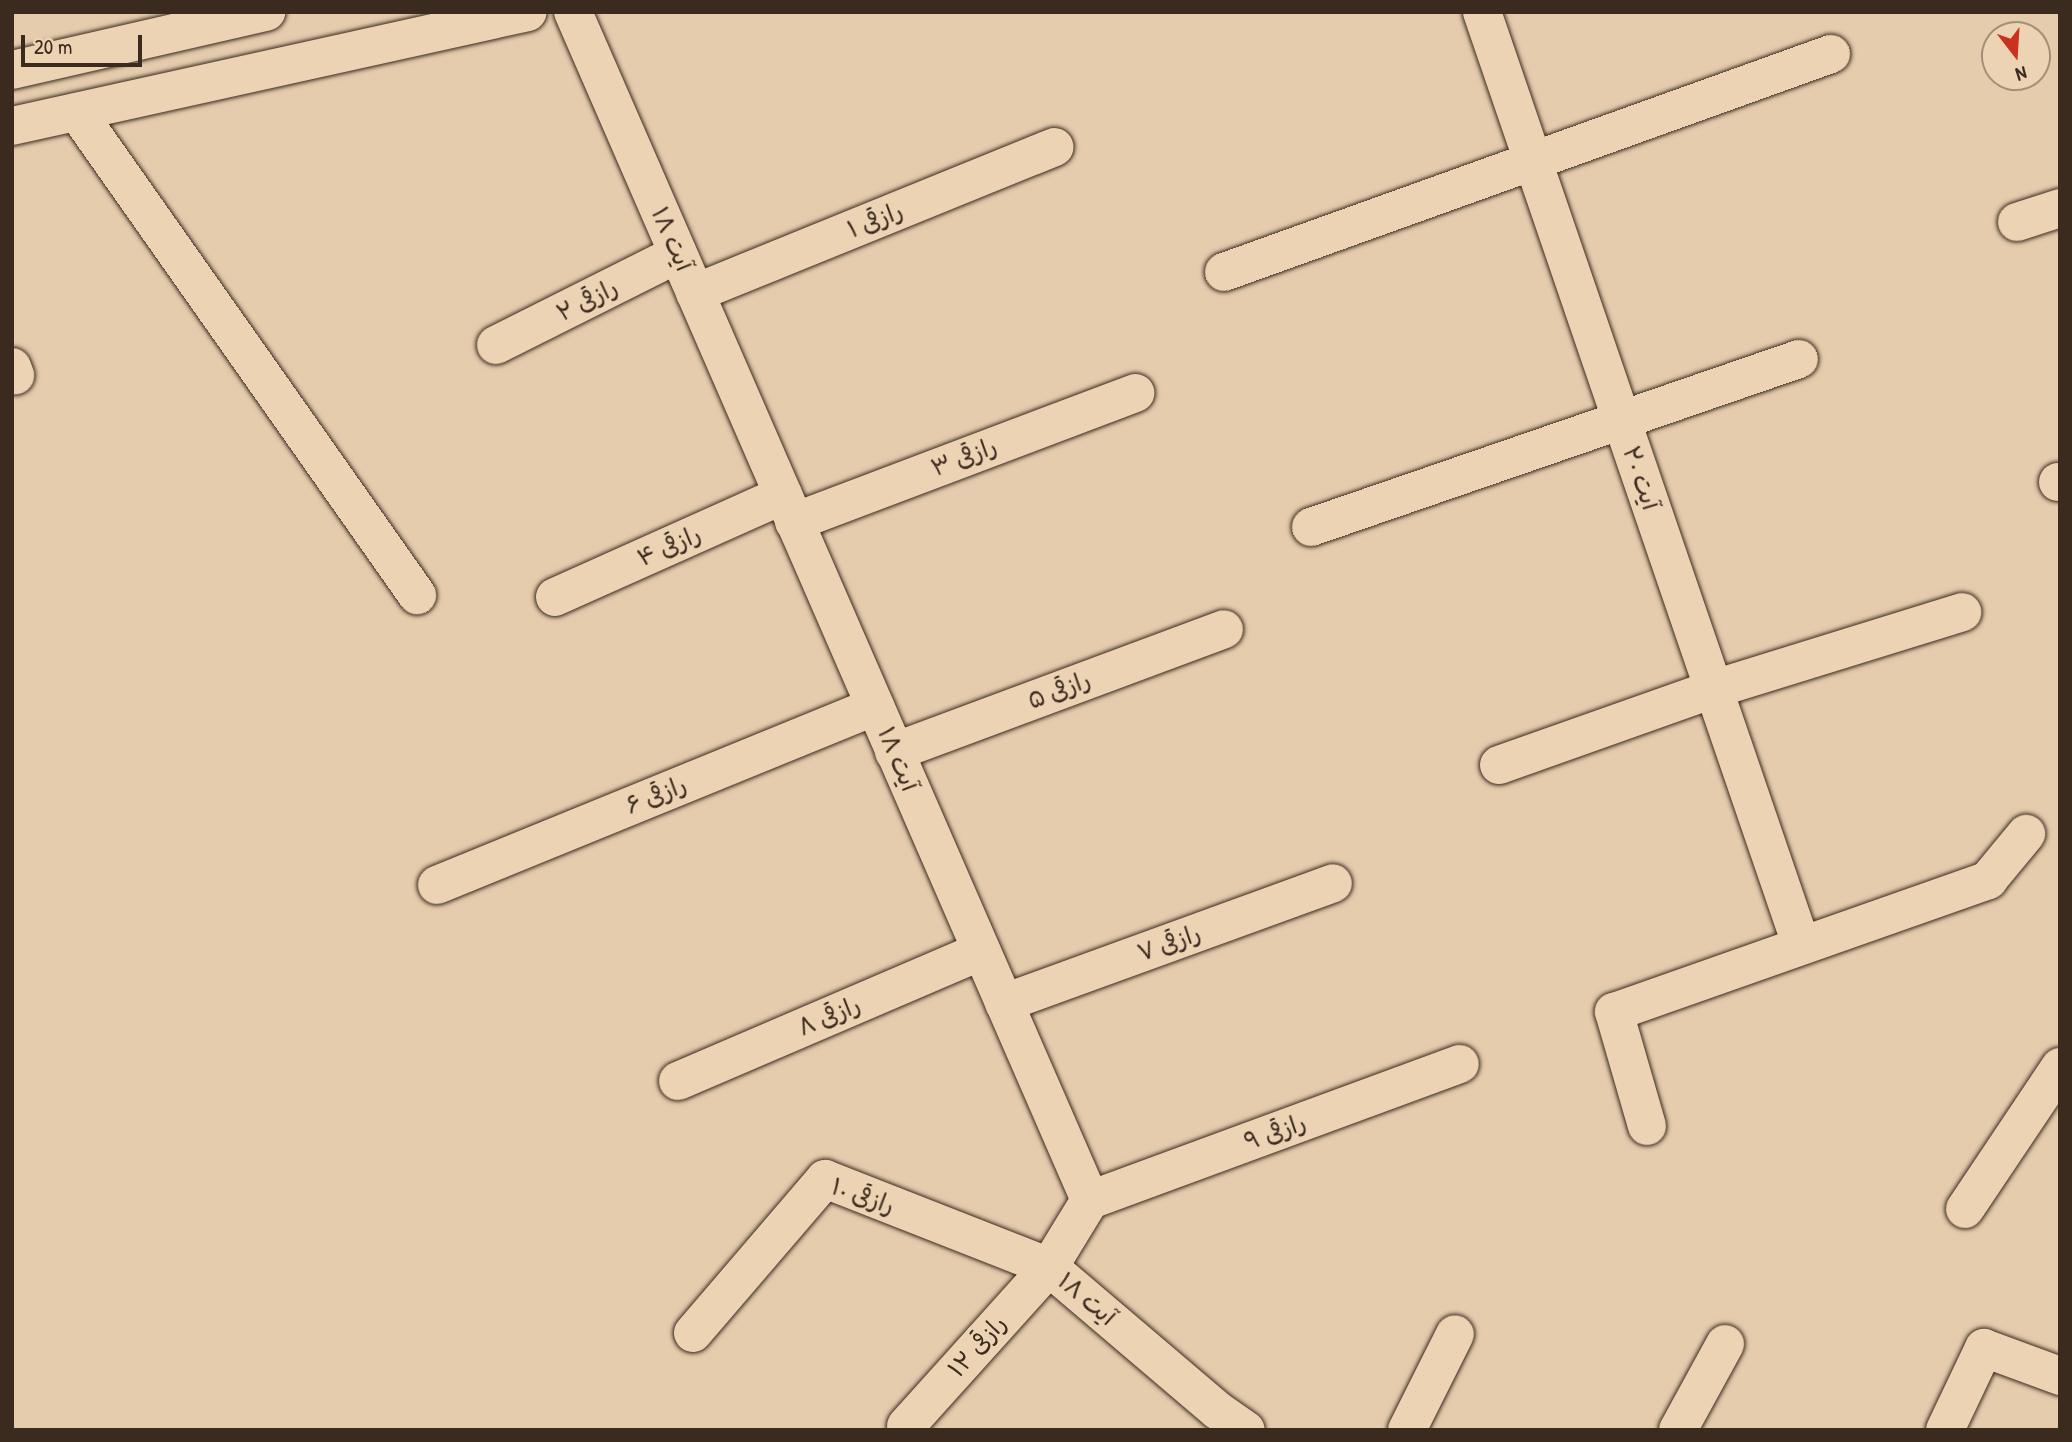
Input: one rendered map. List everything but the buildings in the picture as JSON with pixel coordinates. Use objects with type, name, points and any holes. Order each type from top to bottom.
[{"type":"street","points":[[12,126],[528,12]]},
{"type":"street","name":"آیت ۱۸","points":[[573,12],[1090,1200],[1049,1267],[1217,1423]]},
{"type":"street","name":"آیت ۲۰","points":[[1482,12],[1801,944]]},
{"type":"street","points":[[242,76],[233,63],[229,47],[251,16]]},
{"type":"street","points":[[12,70],[251,16]]},
{"type":"street","points":[[146,40],[159,51],[162,62],[158,85],[146,96]]},
{"type":"street","points":[[1224,272],[1532,159],[1831,54]]},
{"type":"street","points":[[77,112],[417,595]]},
{"type":"street","name":"رازقی ۱","points":[[695,293],[1055,147]]},
{"type":"street","points":[[2017,222],[2060,208]]},
{"type":"street","name":"رازقی ۲","points":[[496,345],[678,254]]},
{"type":"street","points":[[1311,527],[1799,359]]},
{"type":"street","name":"رازقی ۳","points":[[789,508],[1135,393]]},
{"type":"street","name":"رازقی ۴","points":[[555,597],[789,508]]},
{"type":"street","points":[[1499,765],[1714,689],[1962,612]]},
{"type":"street","name":"رازقی ۵","points":[[894,752],[1224,628]]},
{"type":"street","name":"رازقی ۶","points":[[437,885],[875,706]]},
{"type":"street","points":[[1647,1126],[1614,1012],[1987,880],[2026,834]]},
{"type":"street","name":"رازقی ۷","points":[[1004,1003],[1333,883]]},
{"type":"street","name":"رازقی ۸","points":[[678,1081],[981,951]]},
{"type":"street","name":"رازقی ۹","points":[[1090,1200],[1460,1064]]},
{"type":"street","points":[[1965,1209],[2060,1067]]},
{"type":"street","name":"رازقی ۱۰","points":[[693,1333],[825,1179],[1049,1267]]},
{"type":"street","name":"رازقی ۱۲","points":[[906,1426],[1049,1267]]},
{"type":"street","points":[[1407,1430],[1455,1334]]},
{"type":"street","points":[[1678,1430],[1725,1345]]},
{"type":"street","points":[[1945,1430],[1984,1348],[2060,1376]]}]
